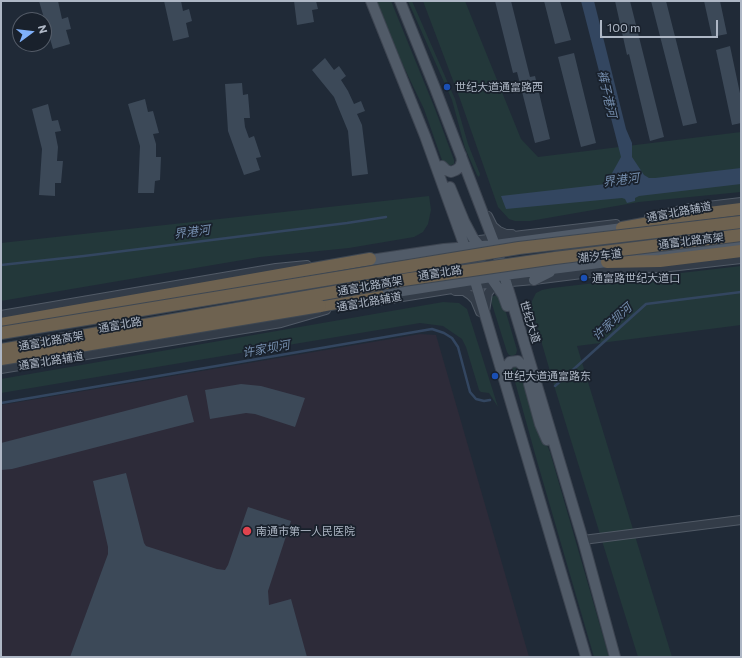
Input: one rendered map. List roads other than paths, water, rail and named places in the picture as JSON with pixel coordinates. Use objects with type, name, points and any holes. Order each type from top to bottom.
[{"type":"highway","points":[[622,228],[693,215],[741,209]]},
{"type":"highway","name":"通富北路高架","points":[[1,332],[519,248],[741,222]]},
{"type":"highway","name":"通富北路高架","points":[[1,350],[403,280],[555,258],[741,235]]},
{"type":"highway","points":[[606,262],[660,261],[741,251]]},
{"type":"highway","points":[[1,326],[370,259]]},
{"type":"highway","points":[[1,359],[323,308],[378,295]]},
{"type":"main road","points":[[371,1],[425,136],[466,249],[586,657]]},
{"type":"main road","name":"世纪大道","points":[[400,1],[454,136],[501,263],[615,657]]},
{"type":"main road","points":[[396,63],[422,112],[464,221],[477,244],[489,256],[501,263],[526,272],[564,272]]},
{"type":"main road","points":[[442,166],[451,172],[456,170],[460,167],[462,161],[460,153]]},
{"type":"main road","name":"通富北路","points":[[1,326],[337,269],[370,259],[414,251],[443,247],[466,249],[477,244],[741,215]]},
{"type":"main road","name":"通富北路","points":[[1,359],[336,298],[378,295],[493,281],[505,279],[526,272],[564,272],[634,254],[741,242]]},
{"type":"main road","points":[[414,251],[443,247]]},
{"type":"main road","points":[[466,249],[482,265],[503,295],[540,424],[567,487]]},
{"type":"main road","points":[[502,372],[510,362],[518,361],[522,364],[525,370]]},
{"type":"street","points":[[454,136],[471,172],[488,217],[493,226],[499,231],[506,234],[516,234],[566,226],[622,228]]},
{"type":"street","name":"通富北路辅道","points":[[494,242],[622,223],[692,208],[741,202]]},
{"type":"street","points":[[494,242],[516,234]]},
{"type":"street","name":"潮汐车道","points":[[505,279],[526,272],[584,258],[741,238]]},
{"type":"street","points":[[1,315],[276,268],[414,251]]},
{"type":"street","points":[[564,272],[661,268],[741,258]]},
{"type":"street","points":[[485,312],[488,294],[493,281]]},
{"type":"street","points":[[378,295],[418,297],[455,291],[476,282]]},
{"type":"street","name":"通富北路辅道","points":[[1,369],[281,323],[323,308],[404,296],[476,282]]},
{"type":"street","points":[[455,291],[464,292],[475,300],[488,342],[502,372]]},
{"type":"street","points":[[582,540],[741,520]]},
{"type":"water","name":"裤子港河","points":[[581,1],[594,1],[626,129],[632,143],[632,157],[644,175],[649,178],[655,178],[741,168],[741,184],[639,196],[635,198],[635,201],[627,203],[625,199],[622,198],[506,209],[501,196],[606,184],[621,157]]},
{"type":"waterway","name":"界港河","points":[[1,265],[84,256],[386,217]]},
{"type":"waterway","name":"许家坝河","points":[[555,386],[646,304],[741,292]]},
{"type":"waterway","name":"许家坝河","points":[[1,403],[432,329],[444,333],[452,338],[458,347],[470,392],[476,399],[484,401],[490,400]]},
{"type":"place","name":"世纪大道通富路西","points":[[447,87]]},
{"type":"place","name":"通富路世纪大道口","points":[[584,278]]},
{"type":"place","name":"世纪大道通富路东","points":[[495,376]]},
{"type":"place","name":"南通市第一人民医院","points":[[247,531]]}]
